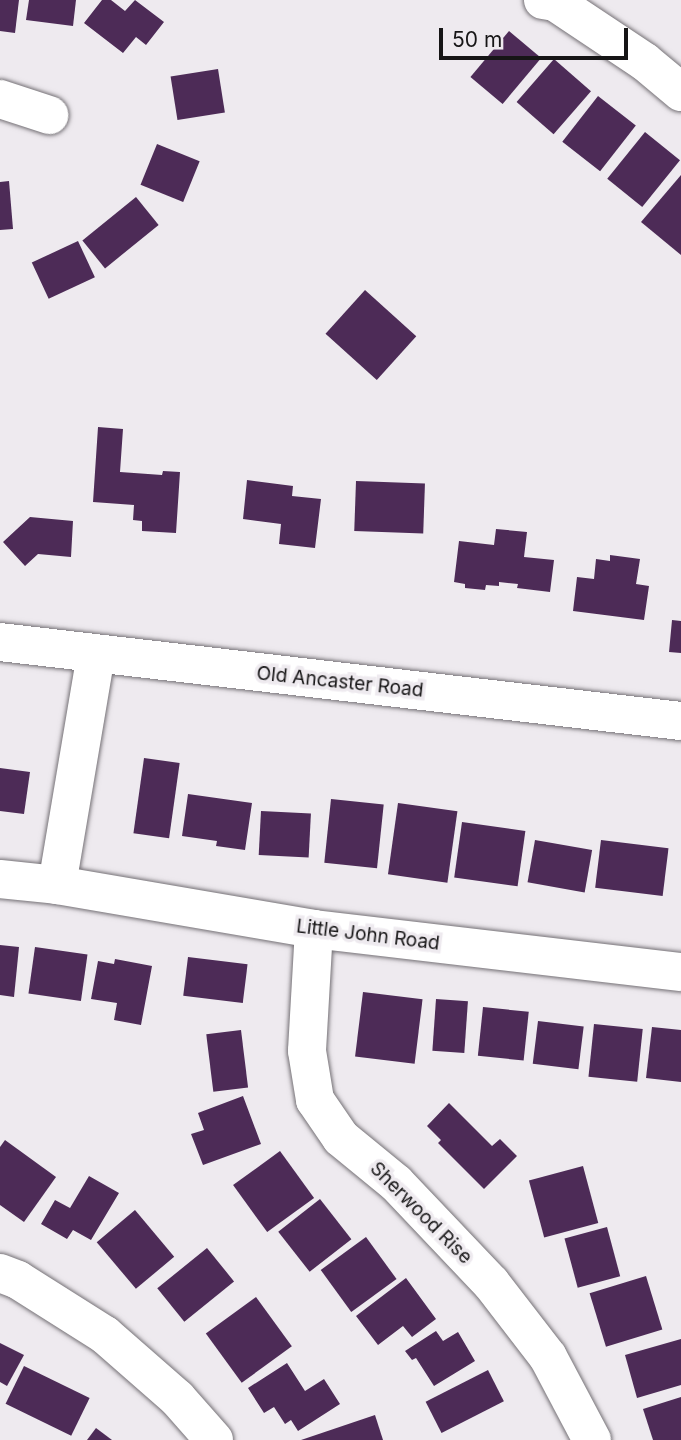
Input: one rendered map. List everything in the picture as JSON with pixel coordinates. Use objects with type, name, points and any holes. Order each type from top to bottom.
[{"type":"street","points":[[543,0],[555,2],[645,62],[681,92]]},
{"type":"street","points":[[0,99],[49,115]]},
{"type":"street","name":"Old Ancaster Road","points":[[0,642],[681,721]]},
{"type":"street","points":[[57,885],[96,654]]},
{"type":"street","name":"Little John Road","points":[[0,879],[57,885],[314,929],[681,972]]},
{"type":"street","name":"Sherwood Rise","points":[[314,929],[307,1051],[315,1100],[341,1138],[396,1183],[491,1283],[548,1357],[592,1440]]},
{"type":"street","points":[[0,1273],[18,1280],[105,1335],[177,1398],[214,1440]]},
{"type":"building","points":[[0,0],[19,0],[15,33],[0,31]]},
{"type":"building","points":[[29,0],[76,0],[73,26],[26,20]]},
{"type":"building","points":[[102,0],[111,0],[125,11],[135,0],[164,22],[146,45],[136,37],[123,53],[84,23]]},
{"type":"building","points":[[509,31],[541,58],[503,104],[470,77]]},
{"type":"building","points":[[554,59],[591,91],[554,134],[517,102]]},
{"type":"building","points":[[218,69],[225,112],[177,120],[171,77]]},
{"type":"building","points":[[598,96],[636,126],[600,171],[562,142]]},
{"type":"building","points":[[645,132],[680,160],[642,207],[607,179]]},
{"type":"building","points":[[157,144],[200,161],[183,202],[141,185]]},
{"type":"building","points":[[681,175],[681,255],[641,222]]},
{"type":"building","points":[[9,181],[13,229],[0,230],[0,182]]},
{"type":"building","points":[[136,197],[159,225],[105,268],[82,240]]},
{"type":"building","points":[[78,241],[95,277],[49,299],[32,263]]},
{"type":"building","points":[[365,290],[416,336],[377,380],[326,334]]},
{"type":"building","points":[[98,427],[123,429],[120,472],[162,475],[163,471],[180,472],[176,533],[142,531],[142,521],[133,520],[134,505],[93,502]]},
{"type":"building","points":[[247,480],[293,486],[292,496],[321,499],[315,548],[279,544],[281,524],[243,519]]},
{"type":"building","points":[[356,481],[425,483],[423,533],[354,531]]},
{"type":"building","points":[[30,517],[73,521],[71,557],[38,554],[25,566],[3,542]]},
{"type":"building","points":[[496,529],[527,532],[524,557],[554,560],[550,592],[517,588],[518,584],[499,582],[499,586],[486,585],[485,590],[465,588],[465,584],[454,582],[459,541],[494,545]]},
{"type":"building","points":[[610,555],[640,559],[636,584],[649,586],[644,620],[573,611],[577,577],[594,579],[596,559],[610,561]]},
{"type":"building","points":[[672,620],[681,621],[681,653],[669,652]]},
{"type":"building","points":[[144,758],[180,763],[169,838],[133,833]]},
{"type":"building","points":[[0,768],[30,772],[24,814],[0,811]]},
{"type":"building","points":[[188,794],[252,803],[245,850],[216,846],[217,841],[182,836]]},
{"type":"building","points":[[331,799],[384,805],[377,868],[324,863]]},
{"type":"building","points":[[398,803],[457,811],[447,883],[388,874]]},
{"type":"building","points":[[261,811],[311,814],[309,858],[259,855]]},
{"type":"building","points":[[462,822],[525,831],[518,886],[454,877]]},
{"type":"building","points":[[535,840],[592,850],[585,892],[528,882]]},
{"type":"building","points":[[601,840],[668,848],[663,896],[595,888]]},
{"type":"building","points":[[0,945],[19,947],[14,997],[0,995]]},
{"type":"building","points":[[35,947],[87,954],[81,1001],[28,994]]},
{"type":"building","points":[[188,957],[248,964],[243,1003],[183,996]]},
{"type":"building","points":[[115,959],[152,966],[141,1025],[114,1020],[117,1003],[91,999],[98,961],[114,964]]},
{"type":"building","points":[[363,992],[423,999],[415,1064],[355,1057]]},
{"type":"building","points":[[436,999],[468,1001],[464,1053],[432,1051]]},
{"type":"building","points":[[483,1007],[529,1012],[524,1061],[478,1056]]},
{"type":"building","points":[[538,1021],[584,1027],[578,1069],[533,1064]]},
{"type":"building","points":[[594,1024],[643,1029],[637,1082],[588,1077]]},
{"type":"building","points":[[652,1027],[681,1030],[681,1082],[646,1078]]},
{"type":"building","points":[[241,1030],[248,1088],[213,1092],[206,1034]]},
{"type":"building","points":[[243,1096],[261,1144],[203,1165],[191,1134],[204,1130],[198,1113]]},
{"type":"building","points":[[449,1103],[492,1146],[500,1139],[517,1156],[484,1189],[438,1143],[441,1140],[427,1126]]},
{"type":"building","points":[[5,1140],[56,1177],[24,1222],[0,1205],[0,1147]]},
{"type":"building","points":[[280,1151],[314,1198],[267,1232],[233,1185]]},
{"type":"building","points":[[583,1166],[598,1223],[544,1237],[529,1180]]},
{"type":"building","points":[[89,1176],[119,1193],[91,1240],[73,1230],[67,1239],[41,1224],[55,1200],[70,1208]]},
{"type":"building","points":[[320,1199],[351,1239],[310,1272],[278,1232]]},
{"type":"building","points":[[135,1210],[174,1257],[136,1289],[97,1242]]},
{"type":"building","points":[[607,1227],[620,1276],[578,1288],[564,1238]]},
{"type":"building","points":[[366,1237],[397,1279],[351,1312],[321,1270]]},
{"type":"building","points":[[207,1248],[234,1281],[184,1322],[157,1288]]},
{"type":"building","points":[[646,1276],[662,1330],[606,1347],[590,1293]]},
{"type":"building","points":[[406,1278],[436,1319],[412,1337],[403,1326],[378,1345],[356,1316]]},
{"type":"building","points":[[256,1297],[292,1346],[242,1383],[206,1333]]},
{"type":"building","points":[[436,1331],[443,1341],[458,1332],[475,1361],[434,1386],[416,1358],[412,1360],[405,1351]]},
{"type":"building","points":[[681,1339],[681,1385],[637,1398],[625,1355]]},
{"type":"building","points":[[0,1343],[24,1355],[7,1386],[0,1382]]},
{"type":"building","points":[[287,1363],[305,1391],[324,1379],[340,1404],[298,1431],[291,1420],[285,1424],[274,1407],[264,1413],[248,1388]]},
{"type":"building","points":[[24,1366],[90,1398],[71,1436],[6,1404]]},
{"type":"building","points":[[488,1370],[504,1401],[442,1433],[426,1402]]},
{"type":"building","points":[[681,1397],[681,1440],[653,1440],[643,1409]]},
{"type":"building","points":[[375,1415],[383,1440],[301,1440]]},
{"type":"building","points":[[96,1428],[112,1440],[87,1440]]}]
